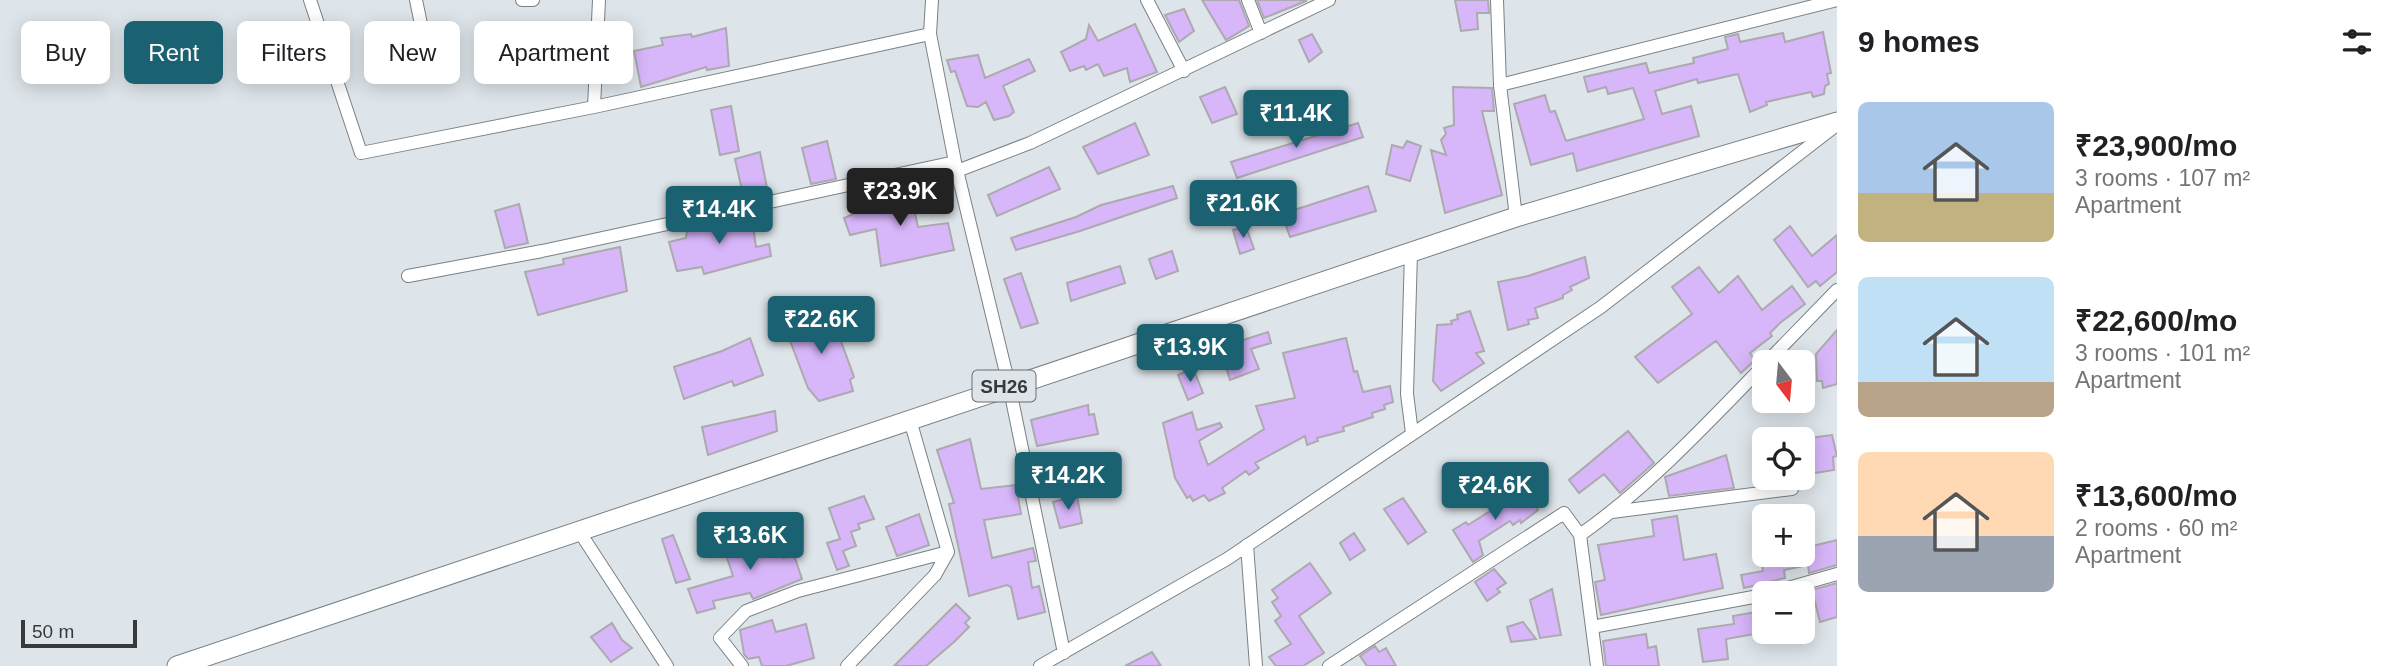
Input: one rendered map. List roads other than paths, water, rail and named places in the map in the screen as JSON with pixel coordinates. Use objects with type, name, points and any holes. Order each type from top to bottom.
[{"type":"main road","name":"SH26","points":[[177,666],[1009,385],[1517,217],[1837,123]]},
{"type":"street","points":[[310,0],[360,153],[594,107],[930,34]]},
{"type":"street","points":[[416,0],[420,21]]},
{"type":"street","points":[[522,0],[533,0]]},
{"type":"street","points":[[594,107],[599,0]]},
{"type":"street","points":[[932,0],[930,34],[956,166],[1009,385],[1064,653]]},
{"type":"street","points":[[1147,0],[1184,71]]},
{"type":"street","points":[[1248,0],[1261,33]]},
{"type":"street","points":[[408,276],[956,166],[1030,143],[1329,0]]},
{"type":"street","points":[[1497,0],[1500,85],[1517,217]]},
{"type":"street","points":[[1500,85],[1837,0]]},
{"type":"street","points":[[1046,665],[1247,545],[1601,307],[1837,123]]},
{"type":"street","points":[[1411,252],[1407,394],[1412,433]]},
{"type":"street","points":[[1779,350],[1837,290]]},
{"type":"street","points":[[1580,535],[1612,512],[1703,428],[1752,377]]},
{"type":"street","points":[[848,666],[935,575],[948,552],[910,420]]},
{"type":"street","points":[[1612,512],[1784,490]]},
{"type":"street","points":[[1329,666],[1564,513],[1580,535],[1580,558],[1597,666]]},
{"type":"street","points":[[579,531],[667,666]]},
{"type":"street","points":[[1247,545],[1255,666]]},
{"type":"street","points":[[742,666],[720,638],[746,611],[798,591],[948,552]]},
{"type":"street","points":[[1812,581],[1837,574]]},
{"type":"street","points":[[1592,627],[1752,597]]}]
